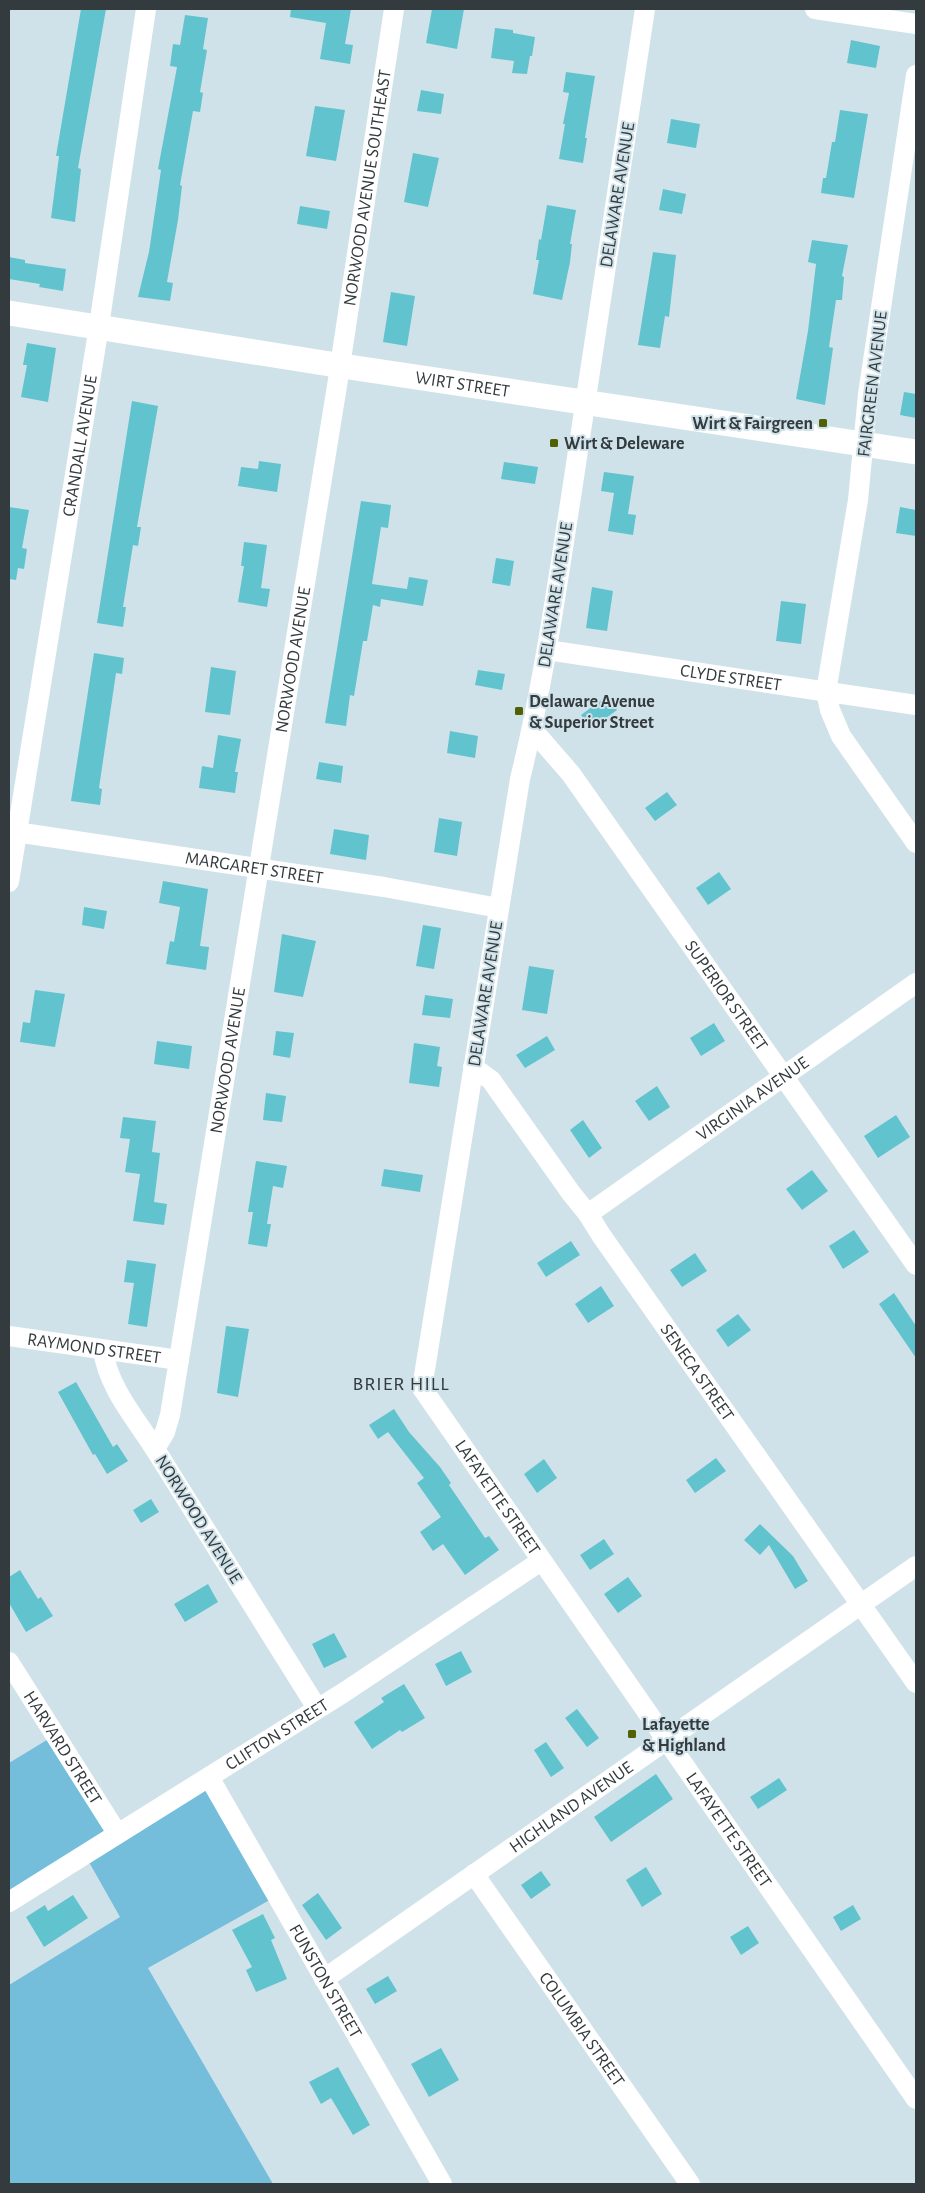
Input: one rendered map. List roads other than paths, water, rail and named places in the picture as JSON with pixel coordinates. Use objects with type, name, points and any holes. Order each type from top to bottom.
[{"type":"main road","name":"WIRT STREET","points":[[9,312],[341,366],[916,452]]},
{"type":"street","name":"CRANDALL AVENUE","points":[[9,882],[13,832],[99,326],[146,9]]},
{"type":"street","name":"NORWOOD AVENUE SOUTHEAST","points":[[341,366],[394,9]]},
{"type":"street","name":"DELAWARE AVENUE","points":[[422,1388],[520,779],[532,729],[547,650],[646,9]]},
{"type":"street","points":[[815,9],[916,24]]},
{"type":"street","name":"FAIRGREEN AVENUE","points":[[826,692],[858,500],[868,394],[916,75]]},
{"type":"street","name":"NORWOOD AVENUE","points":[[317,1708],[155,1449],[166,1432],[170,1415],[341,366]]},
{"type":"street","name":"CLYDE STREET","points":[[547,650],[916,705]]},
{"type":"street","points":[[826,692],[830,710],[842,736],[916,843]]},
{"type":"street","name":"SUPERIOR STREET","points":[[532,729],[571,774],[916,1265]]},
{"type":"street","name":"MARGARET STREET","points":[[13,832],[384,887],[499,908]]},
{"type":"street","name":"VIRGINIA AVENUE","points":[[588,1214],[916,983]]},
{"type":"street","name":"SENECA STREET","points":[[473,1067],[491,1080],[588,1214],[916,1684]]},
{"type":"street","name":"RAYMOND STREET","points":[[9,1336],[179,1360]]},
{"type":"street","points":[[103,1350],[105,1366],[110,1379],[155,1449]]},
{"type":"street","name":"LAFAYETTE STREET","points":[[422,1388],[916,2099]]},
{"type":"street","name":"CLIFTON STREET","points":[[9,1902],[117,1833],[210,1777],[226,1764],[317,1708],[541,1561]]},
{"type":"street","name":"HIGHLAND AVENUE","points":[[324,1979],[916,1566]]},
{"type":"street","name":"HARVARD STREET","points":[[9,1662],[117,1833]]},
{"type":"street","name":"FUNSTON STREET","points":[[210,1777],[442,2184]]},
{"type":"street","name":"COLUMBIA STREET","points":[[474,1874],[690,2184]]},
{"type":"place","name":"Wirt & Fairgreen","points":[[823,423]]},
{"type":"place","name":"Wirt & Deleware","points":[[554,443]]},
{"type":"place","name":"Delaware Avenue & Superior Street","points":[[519,711]]},
{"type":"place","name":"Lafayette & Highland","points":[[632,1734]]},
{"type":"district","name":"BRIER HILL","points":[[401,1383]]}]
